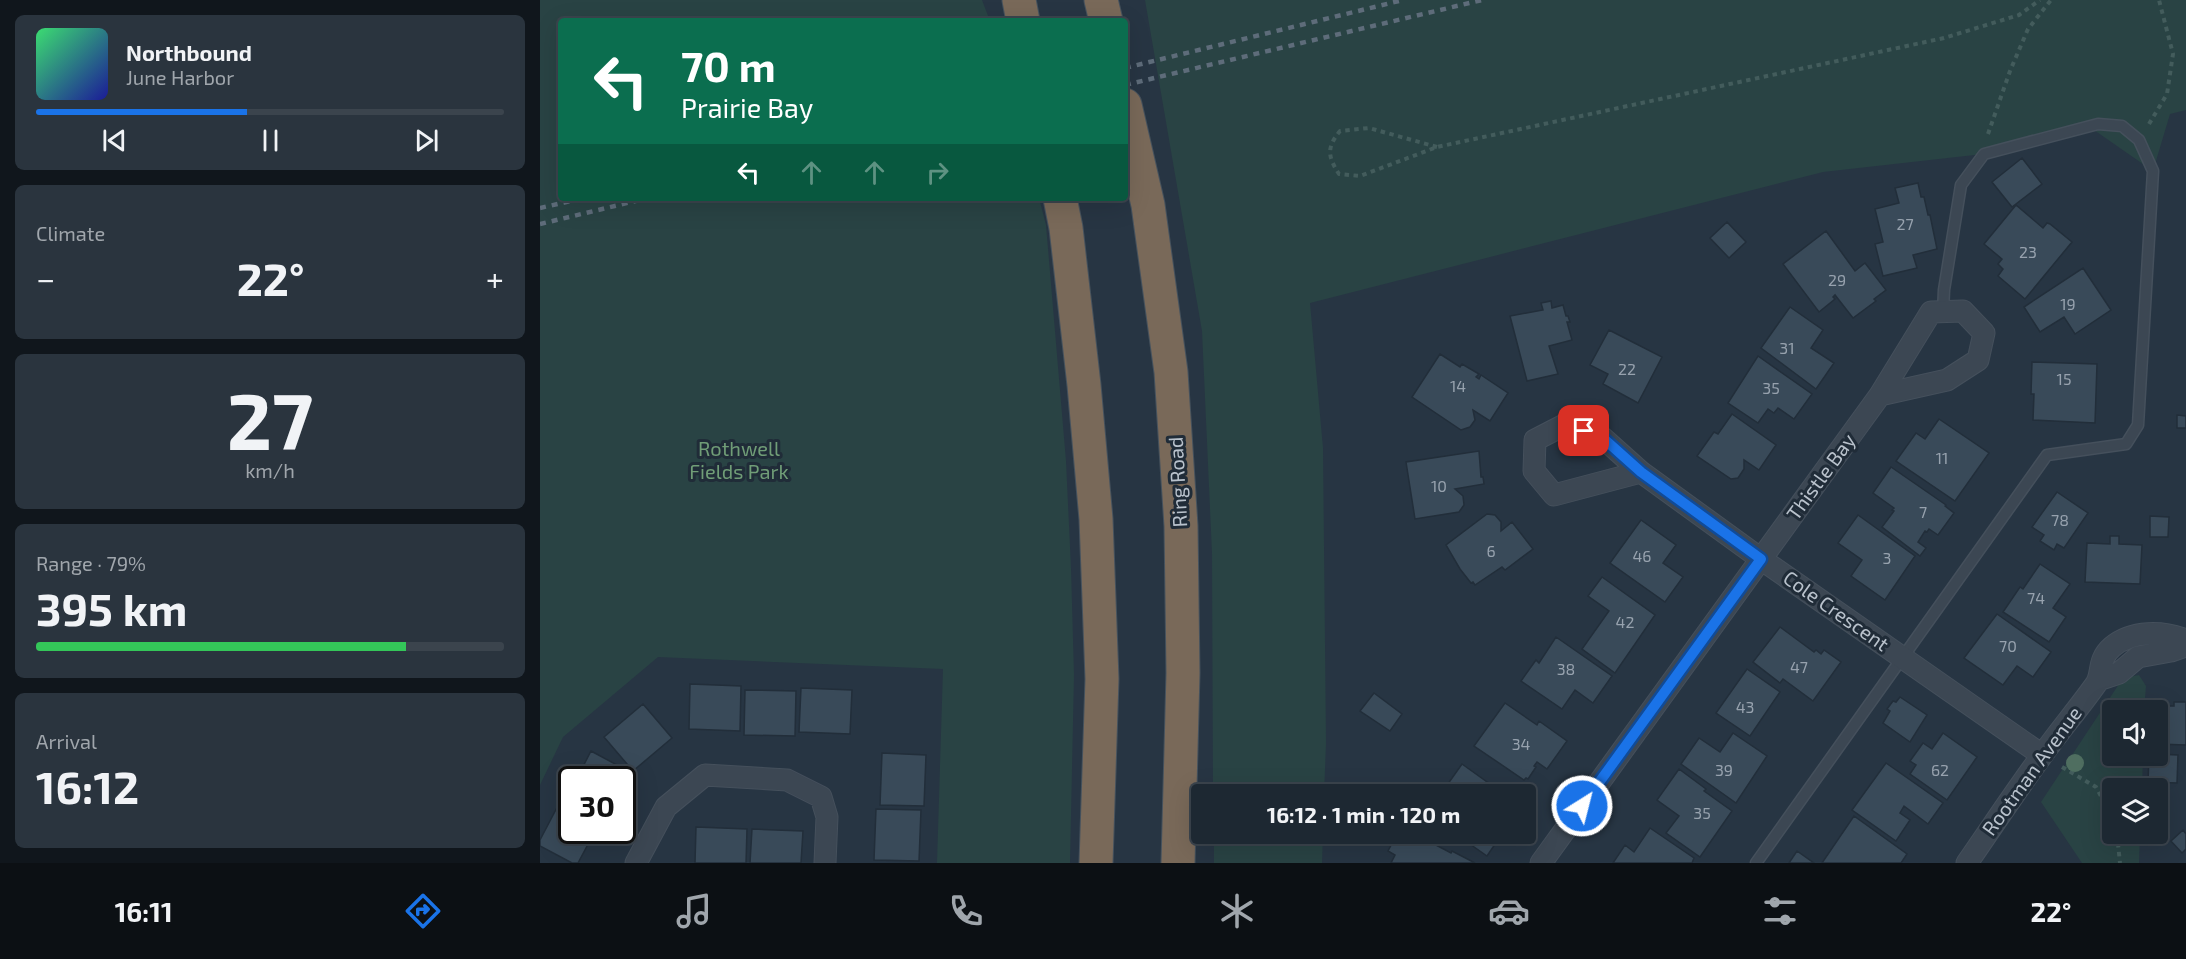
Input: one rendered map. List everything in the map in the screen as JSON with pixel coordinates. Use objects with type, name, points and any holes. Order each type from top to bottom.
[{"type":"highway","points":[[1019,0],[1022,18]]},
{"type":"highway","points":[[1101,0],[1105,18]]},
{"type":"highway","name":"Ring Road","points":[[1128,118],[1148,206],[1171,372],[1181,526],[1183,673],[1178,863]]},
{"type":"highway","points":[[1061,201],[1066,228],[1084,386],[1096,519],[1102,679],[1096,863]]},
{"type":"street","points":[[1880,395],[1947,380],[1978,360],[1984,333],[1962,311],[1943,312]]},
{"type":"street","name":"Thistle Bay","points":[[1761,559],[1880,395],[1930,312],[1943,312]]},
{"type":"street","name":"Cole Crescent","points":[[1641,472],[1554,495],[1534,471],[1535,440],[1566,424],[1603,438],[1641,472],[1761,559],[2042,755]]},
{"type":"street","points":[[1541,863],[1761,559]]},
{"type":"street","name":"Rootman Avenue","points":[[1967,863],[2042,755],[2098,680],[2100,664],[2111,648],[2128,637],[2149,634],[2172,635],[2186,640]]},
{"type":"street","name":"Rootman Avenue","points":[[2098,680],[2119,673],[2138,657],[2186,646]]},
{"type":"street","points":[[636,863],[666,807],[705,776],[788,780],[821,797],[827,818],[825,863]]},
{"type":"lane","points":[[1756,863],[2047,455],[2126,444],[2138,424],[2153,171],[2139,140],[2122,126],[2098,124],[1984,154],[1961,185],[1944,290],[1943,312]]},
{"type":"path","points":[[1437,147],[1369,128],[1340,131],[1332,141],[1330,160],[1339,174],[1360,177],[1437,147],[1944,38],[2019,15],[2040,0]]},
{"type":"path","points":[[1984,154],[1987,137],[2010,70],[2028,29],[2051,0]]},
{"type":"path","points":[[2139,140],[2167,94],[2173,54],[2159,0]]},
{"type":"path","points":[[2042,755],[2096,787],[2102,798]]},
{"type":"path","points":[[2119,844],[2120,863]]},
{"type":"green space","name":"Rothwell Fields Park","points":[[540,0],[982,0],[989,18],[558,18],[558,201],[1040,201],[1046,225],[1066,461],[1071,568],[1074,675],[1070,863],[937,863],[943,669],[658,657],[563,737],[540,785]]},
{"type":"green space","points":[[1145,0],[2186,0],[2186,110],[2170,114],[2153,171],[2094,130],[2010,151],[1823,172],[1310,303],[1323,448],[1324,784],[1213,784],[1212,553],[1202,331]]},
{"type":"green space","points":[[2139,675],[2146,686],[2145,700],[2108,700],[2119,684],[2128,677]]},
{"type":"green space","points":[[2102,710],[2102,766],[2143,766],[2142,778],[2102,778],[2102,844],[2140,844],[2139,863],[2082,863],[2041,802]]},
{"type":"green space","points":[[1214,844],[1323,844],[1322,863],[1214,863]]},
{"type":"building","points":[[2022,158],[2042,184],[2012,207],[1992,182]]},
{"type":"building","points":[[1918,183],[1921,197],[1924,197],[1928,215],[1930,215],[1937,249],[1913,255],[1917,268],[1883,276],[1875,244],[1883,242],[1875,209],[1899,203],[1895,188]]},
{"type":"building","points":[[2016,205],[2043,228],[2047,223],[2050,224],[2072,242],[2025,299],[1998,276],[2003,269],[1998,264],[2002,259],[1984,244]]},
{"type":"building","points":[[1727,222],[1746,242],[1729,258],[1710,238]]},
{"type":"building","points":[[1826,231],[1855,271],[1865,263],[1886,290],[1874,299],[1876,301],[1853,318],[1835,295],[1833,297],[1835,299],[1819,312],[1783,264]]},
{"type":"building","points":[[2083,268],[2111,310],[2075,334],[2064,317],[2040,332],[2024,307]]},
{"type":"building","points":[[1551,301],[1552,308],[1563,305],[1570,322],[1567,322],[1572,340],[1549,346],[1558,374],[1527,381],[1510,316],[1543,310],[1541,303]]},
{"type":"building","points":[[1790,307],[1823,330],[1811,348],[1834,363],[1816,389],[1761,348]]},
{"type":"building","points":[[1609,330],[1662,357],[1638,403],[1603,384],[1608,374],[1590,365]]},
{"type":"building","points":[[1440,354],[1460,367],[1462,364],[1479,374],[1476,377],[1479,379],[1481,375],[1508,393],[1490,421],[1473,410],[1475,420],[1470,427],[1461,430],[1412,397]]},
{"type":"building","points":[[1758,356],[1812,394],[1794,419],[1778,408],[1774,413],[1768,409],[1758,423],[1728,403]]},
{"type":"building","points":[[2032,362],[2097,364],[2095,423],[2033,420]]},
{"type":"building","points":[[1732,414],[1776,445],[1759,470],[1744,460],[1744,469],[1738,478],[1731,479],[1697,456],[1714,432],[1718,434]]},
{"type":"building","points":[[2177,415],[2186,416],[2186,428],[2177,428]]},
{"type":"building","points":[[1939,419],[1989,453],[1955,501],[1896,461],[1916,433],[1925,439]]},
{"type":"building","points":[[1479,451],[1481,477],[1483,477],[1484,484],[1455,489],[1463,496],[1464,505],[1459,512],[1415,519],[1406,462]]},
{"type":"building","points":[[1891,467],[1954,513],[1938,535],[1929,529],[1925,531],[1918,542],[1926,548],[1920,556],[1882,527],[1894,508],[1873,493]]},
{"type":"building","points":[[2057,492],[2088,513],[2064,548],[2057,544],[2054,550],[2040,541],[2044,535],[2032,527]]},
{"type":"building","points":[[1487,514],[1495,515],[1501,522],[1501,531],[1512,522],[1533,549],[1505,570],[1502,567],[1475,585],[1460,569],[1446,545]]},
{"type":"building","points":[[1858,515],[1915,556],[1885,600],[1851,576],[1862,560],[1838,543]]},
{"type":"building","points":[[2150,516],[2169,517],[2168,537],[2150,537]]},
{"type":"building","points":[[1641,520],[1676,545],[1663,563],[1683,577],[1665,602],[1610,563]]},
{"type":"building","points":[[2110,536],[2119,536],[2119,544],[2142,545],[2140,584],[2085,582],[2087,543],[2110,544]]},
{"type":"building","points":[[2040,564],[2070,584],[2053,608],[2066,617],[2049,642],[2003,612]]},
{"type":"building","points":[[1602,577],[1655,615],[1615,673],[1582,649],[1609,611],[1588,596]]},
{"type":"building","points":[[1997,614],[2051,652],[2033,677],[2017,666],[2003,685],[1964,658]]},
{"type":"building","points":[[1780,627],[1814,652],[1816,650],[1821,654],[1824,650],[1841,662],[1813,701],[1783,679],[1780,683],[1753,662]]},
{"type":"building","points":[[1556,637],[1612,676],[1593,703],[1575,690],[1562,709],[1521,681],[1536,660],[1539,663]]},
{"type":"building","points":[[1747,669],[1780,692],[1750,736],[1716,713]]},
{"type":"building","points":[[690,684],[741,686],[740,731],[689,729]]},
{"type":"building","points":[[801,688],[852,690],[850,734],[799,732]]},
{"type":"building","points":[[745,690],[796,691],[795,736],[744,735]]},
{"type":"building","points":[[1374,693],[1402,714],[1390,731],[1360,711]]},
{"type":"building","points":[[1900,697],[1927,715],[1910,742],[1883,723],[1890,711],[1887,709],[1893,701],[1896,702]]},
{"type":"building","points":[[2174,702],[2186,702],[2186,745],[2168,744],[2168,706],[2174,706]]},
{"type":"building","points":[[1505,703],[1537,725],[1539,721],[1567,741],[1547,769],[1537,762],[1528,779],[1524,780],[1474,746]]},
{"type":"building","points":[[643,704],[672,738],[636,768],[636,766],[629,766],[604,737]]},
{"type":"building","points":[[1733,733],[1767,756],[1736,803],[1681,764],[1699,738],[1720,752]]},
{"type":"building","points":[[1943,733],[1977,757],[1947,800],[1910,774],[1916,765],[1910,761],[1923,743],[1932,749]]},
{"type":"building","points":[[591,751],[619,766],[583,766]]},
{"type":"building","points":[[882,753],[926,755],[924,806],[880,805]]},
{"type":"building","points":[[2168,755],[2178,755],[2177,783],[2168,783],[2168,778],[2148,778],[2149,766],[2168,766]]},
{"type":"building","points":[[1886,763],[1943,803],[1928,824],[1904,806],[1900,813],[1910,820],[1896,841],[1852,810]]},
{"type":"building","points":[[1462,764],[1490,784],[1448,784]]},
{"type":"building","points":[[1679,769],[1732,811],[1700,857],[1666,833],[1679,816],[1657,800]]},
{"type":"building","points":[[558,806],[558,844],[588,844],[578,863],[572,863],[540,846],[540,840]]},
{"type":"building","points":[[876,809],[921,810],[919,861],[874,860]]},
{"type":"building","points":[[1854,816],[1907,854],[1901,863],[1822,863]]},
{"type":"building","points":[[696,827],[747,829],[746,863],[695,863]]},
{"type":"building","points":[[1650,828],[1694,858],[1692,863],[1613,863],[1625,845],[1634,852]]},
{"type":"building","points":[[752,829],[803,831],[801,863],[750,863]]},
{"type":"building","points":[[2183,830],[2186,834],[2186,849],[2182,853],[2171,841]]},
{"type":"building","points":[[1392,844],[1434,844],[1475,863],[1391,863],[1395,855],[1388,851]]},
{"type":"building","points":[[1470,844],[1495,844],[1487,856]]},
{"type":"building","points":[[1797,851],[1814,863],[1789,863]]},
{"type":"railway","points":[[1128,67],[1403,0]]},
{"type":"railway","points":[[1128,84],[1482,0]]},
{"type":"railway","points":[[540,208],[571,201]]},
{"type":"railway","points":[[540,224],[636,201]]},
{"type":"route","points":[[1582,806],[1761,559],[1641,472],[1603,438],[1584,431]]}]
